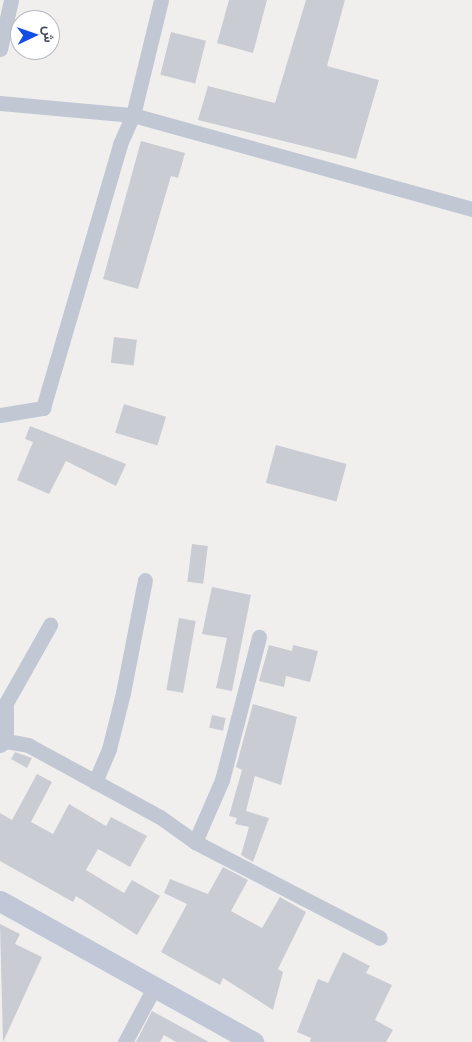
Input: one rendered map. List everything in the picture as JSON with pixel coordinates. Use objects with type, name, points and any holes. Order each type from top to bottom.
[{"type":"main road","points":[[0,901],[253,1042]]},
{"type":"street","points":[[0,50],[11,0]]},
{"type":"street","points":[[2,419],[43,408],[120,144],[133,115],[161,0]]},
{"type":"street","points":[[0,103],[133,115],[472,209]]},
{"type":"street","points":[[95,782],[109,749],[123,693],[145,580]]},
{"type":"street","points":[[50,625],[3,701],[3,743],[28,745],[160,817],[194,842],[380,938]]},
{"type":"street","points":[[194,842],[222,780],[258,637]]},
{"type":"street","points":[[125,1042],[155,986]]},
{"type":"building","points":[[229,0],[267,0],[253,53],[217,43]]},
{"type":"building","points":[[306,0],[345,0],[327,66],[379,80],[356,159],[198,120],[208,86],[275,103]]},
{"type":"building","points":[[171,32],[206,41],[195,83],[160,75]]},
{"type":"building","points":[[141,141],[185,153],[178,178],[171,176],[138,289],[103,279]]},
{"type":"building","points":[[114,337],[137,340],[134,366],[111,363]]},
{"type":"building","points":[[124,404],[166,417],[157,446],[115,433]]},
{"type":"building","points":[[30,426],[126,464],[116,486],[66,461],[49,494],[17,480],[33,442],[25,439]]},
{"type":"building","points":[[276,445],[347,464],[336,502],[266,483]]},
{"type":"building","points":[[192,544],[208,546],[203,584],[187,582]]},
{"type":"building","points":[[212,587],[251,595],[232,691],[216,688],[227,638],[202,634]]},
{"type":"building","points":[[179,618],[196,621],[183,693],[166,690]]},
{"type":"building","points":[[269,645],[292,651],[293,645],[318,651],[310,682],[286,676],[284,687],[259,681]]},
{"type":"building","points":[[253,704],[297,717],[281,785],[255,776],[246,811],[269,818],[253,862],[241,855],[249,827],[235,824],[237,818],[229,816],[242,770],[236,767]]},
{"type":"building","points":[[212,715],[226,718],[223,731],[209,728]]},
{"type":"building","points":[[15,752],[32,758],[27,768],[11,759]]},
{"type":"building","points":[[37,774],[52,782],[31,822],[53,834],[69,804],[106,826],[111,817],[147,836],[130,867],[98,849],[86,870],[124,893],[132,880],[160,896],[137,935],[76,896],[73,902],[0,861],[0,813],[12,820]]},
{"type":"building","points":[[223,867],[248,880],[231,911],[262,928],[280,897],[306,912],[278,969],[283,972],[273,1010],[223,978],[220,985],[161,952],[187,904],[164,893],[170,879],[208,894]]},
{"type":"building","points":[[0,924],[20,934],[15,944],[42,957],[3,1042]]},
{"type":"building","points":[[343,952],[370,966],[366,973],[392,985],[375,1020],[393,1030],[386,1042],[310,1042],[311,1038],[297,1032],[318,979],[328,983]]},
{"type":"building","points":[[152,1011],[209,1042],[176,1042],[164,1035],[160,1042],[136,1042]]}]
